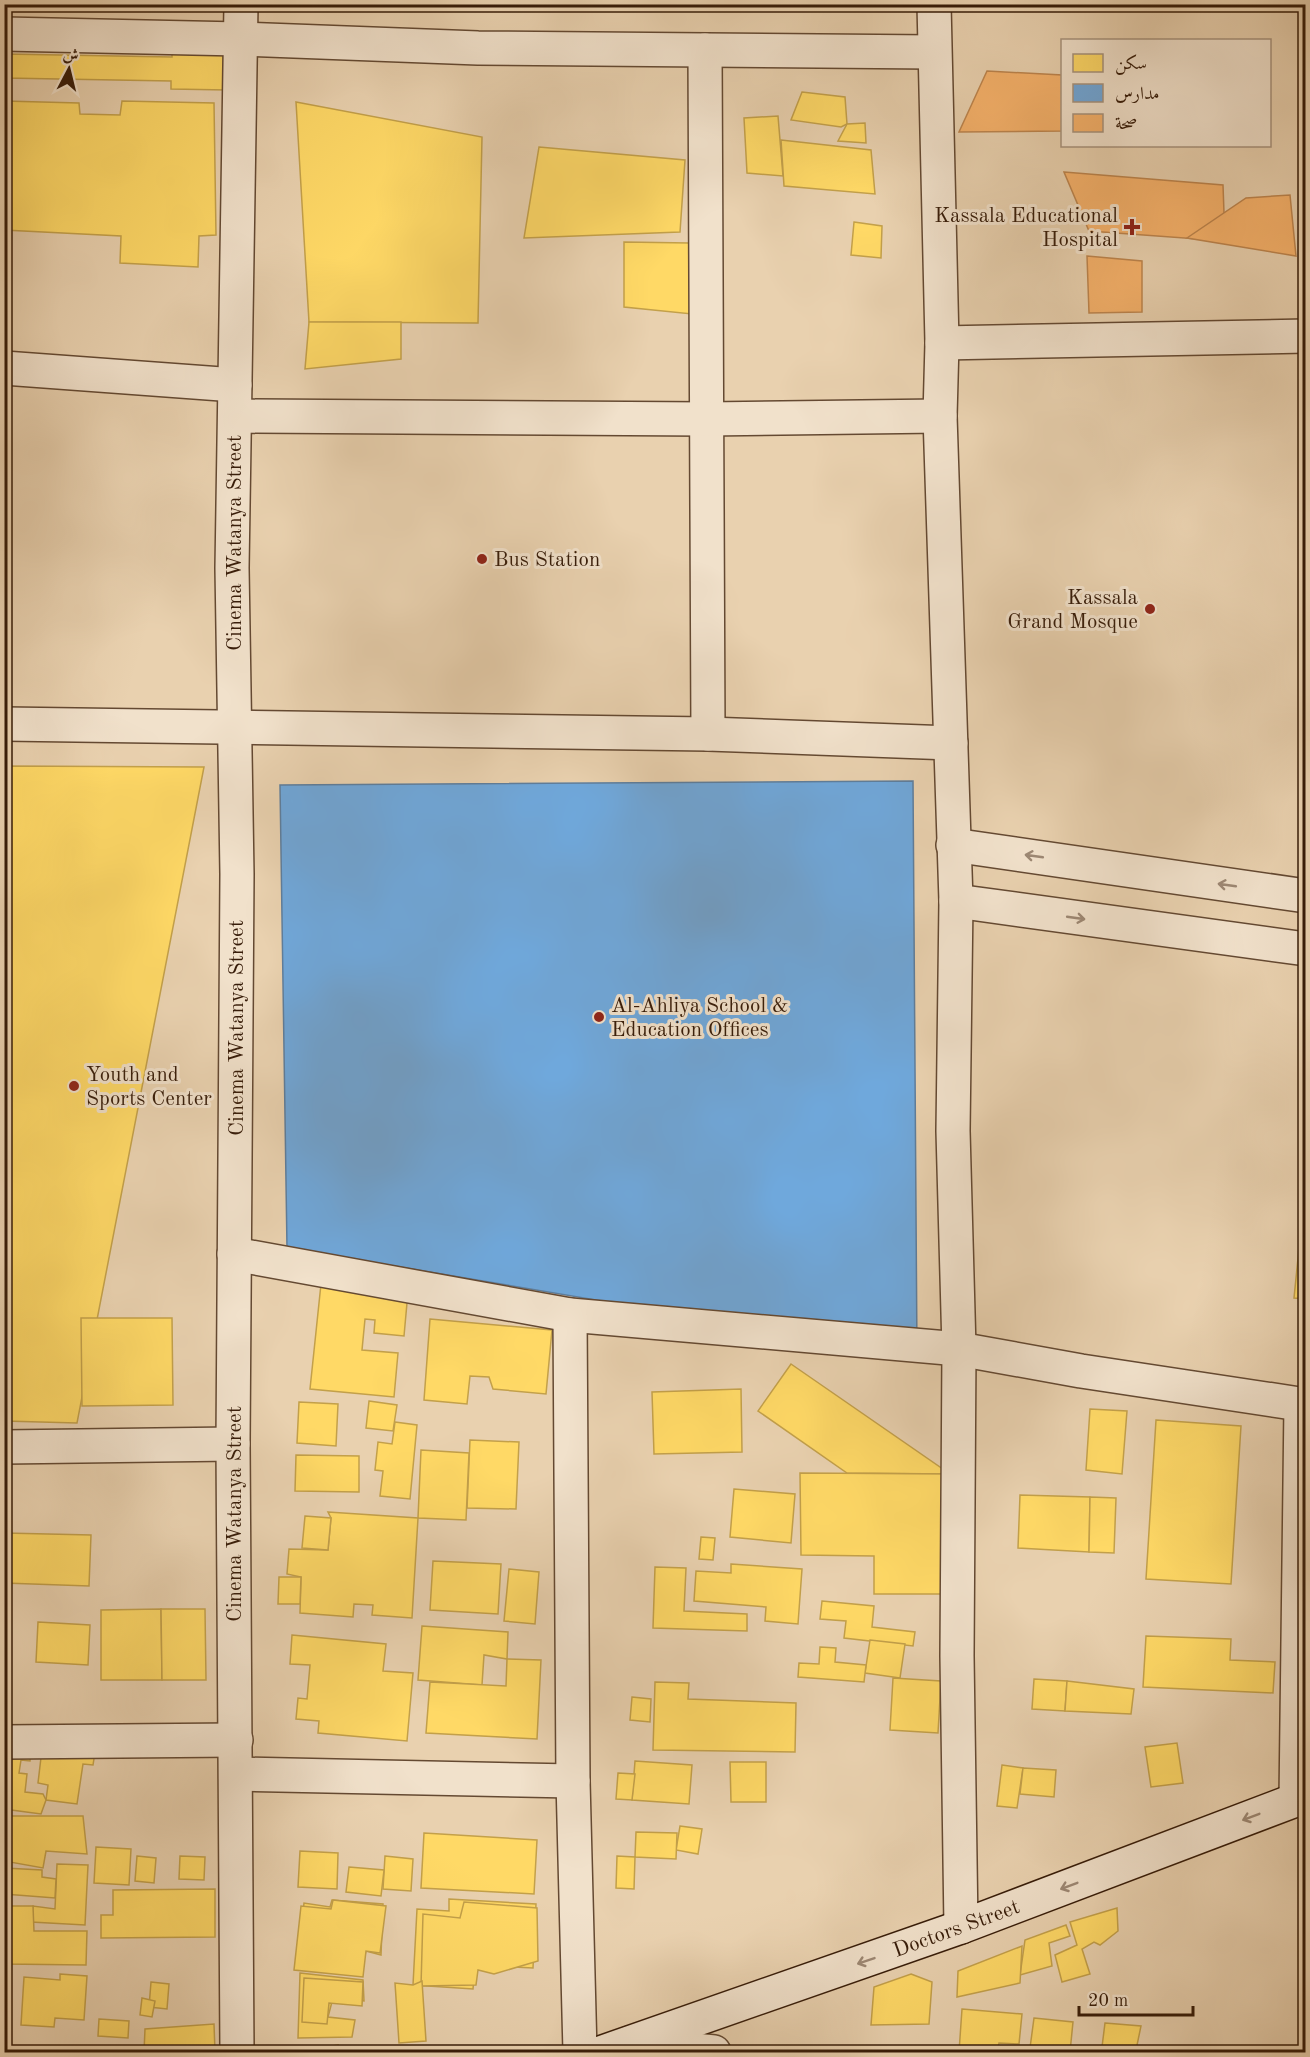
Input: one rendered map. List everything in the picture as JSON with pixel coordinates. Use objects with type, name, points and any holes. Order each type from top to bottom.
[{"type":"street","name":"Cinema Watanya Street","points":[[237,2052],[233,1444],[237,874],[233,728],[241,4]]},
{"type":"street","points":[[934,4],[942,343],[940,416],[956,901],[953,1131],[959,1349],[957,1656],[961,1927]]},
{"type":"street","points":[[4,34],[240,39],[478,48],[934,52]]},
{"type":"street","points":[[705,50],[708,734]]},
{"type":"street","points":[[942,343],[1305,336]]},
{"type":"street","points":[[4,368],[235,401],[707,419],[940,416]]},
{"type":"street","points":[[4,724],[708,734],[951,743]]},
{"type":"street","points":[[954,845],[1292,895],[1270,944]]},
{"type":"street","points":[[956,901],[1305,949]]},
{"type":"street","points":[[234,1254],[570,1316],[959,1349],[1146,1381],[1304,1404],[1301,1798]]},
{"type":"street","points":[[570,1316],[573,1781],[580,2052]]},
{"type":"street","points":[[4,1447],[233,1444]]},
{"type":"street","points":[[4,1742],[236,1740]]},
{"type":"street","points":[[236,1774],[573,1781]]},
{"type":"street","name":"Doctors Street","points":[[616,2048],[961,1927],[1301,1798]]},
{"type":"street","points":[[616,2048],[714,2052]]},
{"type":"building: سكن","points":[[172,48],[228,49],[227,90],[171,89],[171,81],[4,78],[4,54],[172,57]]},
{"type":"building: سكن","points":[[802,92],[845,97],[847,124],[841,127],[791,120]]},
{"type":"building: سكن","points":[[4,101],[79,103],[80,114],[120,115],[122,101],[214,103],[216,235],[199,236],[198,267],[120,263],[121,236],[4,230]]},
{"type":"building: سكن","points":[[296,102],[482,137],[478,323],[309,322]]},
{"type":"building: سكن","points":[[778,116],[783,176],[747,173],[744,118]]},
{"type":"building: سكن","points":[[865,123],[866,143],[838,141],[847,124]]},
{"type":"building: سكن","points":[[781,140],[871,150],[875,194],[784,186]]},
{"type":"building: سكن","points":[[539,147],[685,160],[680,232],[524,238]]},
{"type":"building: سكن","points":[[854,222],[882,226],[881,258],[851,255]]},
{"type":"building: سكن","points":[[624,242],[689,243],[692,314],[624,307]]},
{"type":"building: سكن","points":[[309,322],[401,322],[401,359],[305,369]]},
{"type":"building: سكن","name":"Youth and Sports Center","points":[[4,766],[204,767],[77,1423],[4,1421]]},
{"type":"building: سكن","points":[[1306,1179],[1306,1299],[1294,1298]]},
{"type":"building: سكن","points":[[321,1284],[408,1292],[404,1336],[374,1333],[375,1320],[365,1319],[362,1350],[398,1353],[394,1397],[310,1389]]},
{"type":"building: سكن","points":[[81,1318],[172,1318],[173,1405],[82,1406]]},
{"type":"building: سكن","points":[[430,1319],[552,1330],[546,1394],[493,1389],[489,1377],[470,1376],[467,1404],[424,1400]]},
{"type":"building: سكن","points":[[791,1364],[950,1474],[847,1473],[758,1411]]},
{"type":"building: سكن","points":[[741,1389],[742,1452],[654,1454],[652,1392]]},
{"type":"building: سكن","points":[[369,1401],[397,1405],[393,1431],[366,1428]]},
{"type":"building: سكن","points":[[299,1402],[338,1404],[336,1446],[297,1443]]},
{"type":"building: سكن","points":[[1090,1409],[1127,1411],[1122,1474],[1086,1470]]},
{"type":"building: سكن","points":[[1156,1420],[1241,1426],[1231,1584],[1146,1579]]},
{"type":"building: سكن","points":[[395,1422],[417,1425],[410,1499],[380,1496],[383,1471],[375,1470],[378,1442],[392,1444]]},
{"type":"building: سكن","points":[[470,1440],[519,1442],[516,1509],[467,1508]]},
{"type":"building: سكن","points":[[421,1450],[469,1453],[466,1520],[418,1518]]},
{"type":"building: سكن","points":[[296,1455],[359,1456],[359,1492],[295,1491]]},
{"type":"building: سكن","points":[[800,1473],[950,1474],[950,1594],[874,1594],[874,1556],[801,1555]]},
{"type":"building: سكن","points":[[734,1489],[795,1494],[791,1543],[730,1537]]},
{"type":"building: سكن","points":[[1020,1495],[1090,1497],[1089,1552],[1018,1548]]},
{"type":"building: سكن","points":[[1090,1497],[1116,1498],[1114,1553],[1089,1552]]},
{"type":"building: سكن","points":[[328,1512],[418,1518],[412,1618],[372,1615],[373,1605],[354,1604],[353,1617],[300,1613],[301,1577],[287,1574],[289,1549],[328,1550],[331,1518]]},
{"type":"building: سكن","points":[[305,1516],[331,1518],[328,1550],[302,1548]]},
{"type":"building: سكن","points":[[4,1533],[91,1535],[89,1586],[4,1583]]},
{"type":"building: سكن","points":[[701,1537],[715,1538],[713,1560],[699,1559]]},
{"type":"building: سكن","points":[[433,1561],[501,1564],[498,1614],[430,1610]]},
{"type":"building: سكن","points":[[731,1564],[802,1569],[798,1624],[765,1621],[766,1607],[694,1601],[696,1571],[731,1573]]},
{"type":"building: سكن","points":[[655,1567],[686,1568],[684,1611],[747,1614],[747,1631],[653,1628]]},
{"type":"building: سكن","points":[[509,1569],[539,1572],[535,1624],[504,1621]]},
{"type":"building: سكن","points":[[279,1577],[301,1577],[300,1604],[278,1604]]},
{"type":"building: سكن","points":[[822,1601],[874,1606],[872,1627],[915,1632],[913,1646],[844,1638],[846,1621],[820,1619]]},
{"type":"building: سكن","points":[[161,1609],[162,1680],[101,1680],[101,1610]]},
{"type":"building: سكن","points":[[161,1609],[205,1609],[206,1680],[162,1680]]},
{"type":"building: سكن","points":[[38,1622],[90,1625],[88,1665],[36,1662]]},
{"type":"building: سكن","points":[[422,1626],[508,1632],[507,1659],[484,1655],[482,1685],[418,1680]]},
{"type":"building: سكن","points":[[292,1635],[386,1644],[383,1671],[413,1673],[407,1741],[318,1733],[319,1721],[296,1719],[298,1698],[307,1699],[310,1665],[290,1664]]},
{"type":"building: سكن","points":[[1146,1636],[1231,1639],[1230,1660],[1275,1662],[1273,1693],[1143,1687]]},
{"type":"building: سكن","points":[[870,1640],[905,1644],[900,1678],[865,1673]]},
{"type":"building: سكن","points":[[820,1647],[836,1648],[835,1662],[866,1665],[864,1682],[798,1677],[799,1663],[819,1664]]},
{"type":"building: سكن","points":[[507,1659],[541,1660],[537,1739],[426,1733],[430,1682],[506,1686]]},
{"type":"building: سكن","points":[[893,1678],[941,1681],[938,1733],[890,1730]]},
{"type":"building: سكن","points":[[1034,1679],[1067,1681],[1065,1711],[1032,1709]]},
{"type":"building: سكن","points":[[1067,1681],[1134,1689],[1131,1714],[1065,1711]]},
{"type":"building: سكن","points":[[655,1682],[689,1683],[688,1699],[796,1703],[795,1752],[653,1750]]},
{"type":"building: سكن","points":[[632,1697],[651,1699],[650,1722],[630,1720]]},
{"type":"building: سكن","points":[[1177,1743],[1183,1783],[1151,1787],[1145,1747]]},
{"type":"building: سكن","points":[[96,1746],[93,1765],[83,1764],[77,1804],[46,1800],[48,1785],[38,1783],[42,1749]]},
{"type":"building: سكن","points":[[31,1750],[30,1761],[21,1760],[19,1773],[27,1774],[25,1792],[43,1794],[46,1800],[41,1814],[4,1809],[4,1753]]},
{"type":"building: سكن","points":[[635,1761],[692,1765],[689,1804],[632,1800]]},
{"type":"building: سكن","points":[[730,1762],[766,1762],[766,1802],[731,1802]]},
{"type":"building: سكن","points":[[1002,1765],[1023,1768],[1017,1808],[997,1806]]},
{"type":"building: سكن","points":[[1023,1768],[1056,1770],[1054,1797],[1020,1794]]},
{"type":"building: سكن","points":[[618,1773],[635,1774],[632,1800],[616,1799]]},
{"type":"building: سكن","points":[[7,1816],[83,1816],[87,1854],[46,1851],[43,1868],[4,1861]]},
{"type":"building: سكن","points":[[680,1826],[702,1829],[698,1854],[676,1850]]},
{"type":"building: سكن","points":[[636,1832],[677,1833],[676,1859],[635,1857]]},
{"type":"building: سكن","points":[[424,1833],[537,1840],[534,1894],[421,1888]]},
{"type":"building: سكن","points":[[96,1847],[131,1849],[129,1885],[94,1883]]},
{"type":"building: سكن","points":[[300,1851],[338,1853],[337,1889],[298,1887]]},
{"type":"building: سكن","points":[[137,1856],[156,1858],[154,1883],[135,1881]]},
{"type":"building: سكن","points":[[180,1856],[205,1857],[204,1880],[179,1879]]},
{"type":"building: سكن","points":[[385,1856],[413,1859],[411,1891],[383,1889]]},
{"type":"building: سكن","points":[[617,1856],[635,1857],[634,1889],[616,1888]]},
{"type":"building: سكن","points":[[57,1864],[88,1865],[85,1925],[31,1922],[33,1906],[55,1909]]},
{"type":"building: سكن","points":[[349,1867],[384,1870],[381,1896],[346,1892]]},
{"type":"building: سكن","points":[[4,1868],[42,1870],[42,1877],[56,1879],[55,1898],[4,1894]]},
{"type":"building: سكن","points":[[215,1889],[215,1937],[101,1938],[101,1915],[113,1915],[113,1890]]},
{"type":"building: سكن","points":[[449,1899],[536,1904],[533,1968],[475,1965],[473,1989],[413,1985],[417,1909],[449,1911]]},
{"type":"building: سكن","points":[[332,1900],[383,1904],[381,1955],[366,1951],[360,1975],[297,1964],[304,1903],[330,1907]]},
{"type":"building: سكن","points":[[333,1900],[386,1906],[380,1953],[366,1951],[363,1977],[294,1970],[301,1906],[331,1909]]},
{"type":"building: سكن","points":[[464,1902],[537,1908],[538,1961],[494,1974],[478,1970],[476,1985],[421,1986],[423,1914],[460,1918]]},
{"type":"building: سكن","points":[[8,1906],[33,1906],[34,1931],[87,1931],[86,1965],[4,1964],[4,1920],[8,1920]]},
{"type":"building: سكن","points":[[1117,1908],[1118,1931],[1100,1945],[1094,1942],[1082,1949],[1090,1974],[1062,1982],[1055,1955],[1077,1945],[1070,1922]]},
{"type":"building: سكن","points":[[1066,1925],[1070,1936],[1049,1943],[1052,1966],[1020,1975],[1025,1940]]},
{"type":"building: سكن","points":[[1022,1946],[1020,1983],[957,1997],[958,1971]]},
{"type":"building: سكن","points":[[300,1973],[363,1980],[364,2001],[333,1998],[328,2017],[355,2020],[352,2037],[298,2038]]},
{"type":"building: سكن","points":[[60,1974],[87,1976],[84,2020],[55,2018],[54,2027],[21,2025],[24,1977],[60,1980]]},
{"type":"building: سكن","points":[[911,1974],[932,1982],[929,2024],[871,2025],[874,1987]]},
{"type":"building: سكن","points":[[304,1978],[363,1982],[362,2006],[329,2003],[327,2024],[302,2022]]},
{"type":"building: سكن","points":[[422,1981],[426,2041],[399,2043],[395,1983],[413,1985]]},
{"type":"building: سكن","points":[[151,1982],[169,1984],[167,2009],[149,2007]]},
{"type":"building: سكن","points":[[142,1998],[155,2001],[152,2017],[140,2015]]},
{"type":"building: سكن","points":[[962,2009],[1022,2014],[1019,2044],[999,2043],[997,2052],[959,2052]]},
{"type":"building: سكن","points":[[1034,2018],[1073,2022],[1070,2052],[1030,2048]]},
{"type":"building: سكن","points":[[99,2019],[129,2021],[128,2038],[98,2036]]},
{"type":"building: سكن","points":[[1105,2023],[1141,2026],[1136,2050],[1102,2047]]},
{"type":"building: سكن","points":[[214,2024],[215,2052],[144,2052],[145,2029]]},
{"type":"building: سكن","points":[[338,2045],[337,2052],[301,2052]]},
{"type":"building: مدارس","name":"Al-Ahliya School & Education Offices","points":[[913,781],[917,1354],[287,1248],[280,785]]},
{"type":"building: صحة","points":[[987,71],[1061,75],[1061,131],[959,132]]},
{"type":"building: صحة","points":[[1064,172],[1223,185],[1225,241],[1089,231]]},
{"type":"building: صحة","points":[[1290,195],[1296,256],[1187,238],[1246,198]]},
{"type":"building: صحة","points":[[1087,256],[1142,261],[1142,312],[1089,313]]},
{"type":"place","name":"Kassala Educational Hospital","points":[[1132,227]]},
{"type":"place","name":"Bus Station","points":[[482,559]]},
{"type":"place","name":"Kassala Grand Mosque","points":[[1150,609]]},
{"type":"place","name":"Al-Ahliya School & Education Offices","points":[[599,1017]]},
{"type":"place","name":"Youth and Sports Center","points":[[74,1086]]}]
